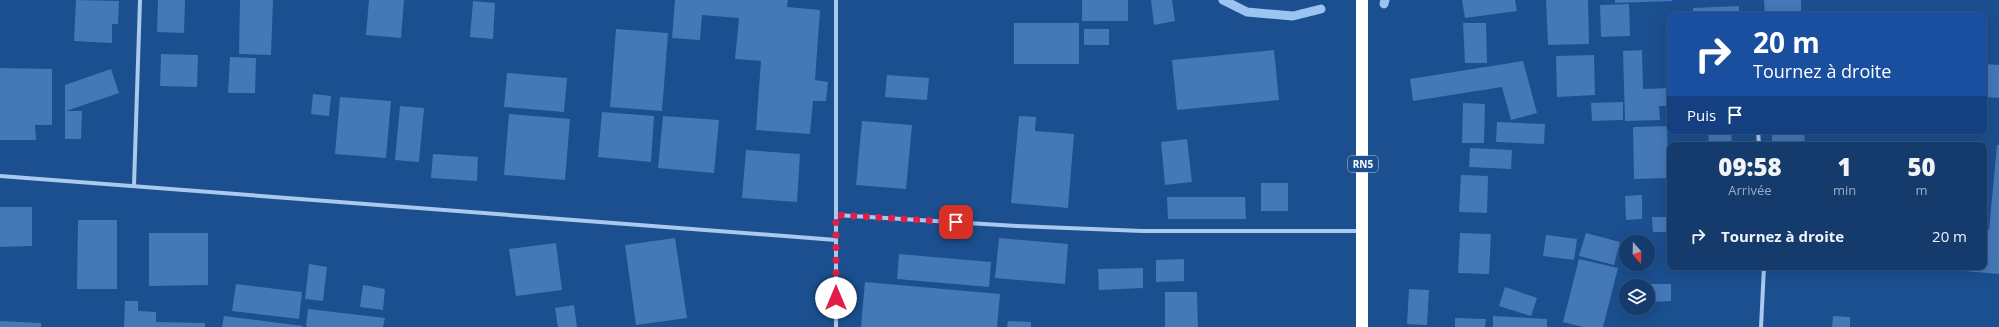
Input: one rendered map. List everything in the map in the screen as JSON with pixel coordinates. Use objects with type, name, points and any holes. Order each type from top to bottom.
[{"type":"highway","name":"RN5","points":[[1362,0],[1362,327]]},
{"type":"street","points":[[134,185],[140,0]]},
{"type":"street","points":[[836,0],[836,327]]},
{"type":"street","points":[[0,176],[134,185],[836,240]]},
{"type":"street","points":[[836,215],[1017,226],[1142,231],[1363,231]]},
{"type":"street","points":[[1761,327],[1764,270]]},
{"type":"building","points":[[76,0],[119,1],[118,24],[112,24],[112,43],[74,41]]},
{"type":"building","points":[[158,0],[185,0],[184,33],[157,32]]},
{"type":"building","points":[[240,0],[273,0],[271,55],[239,54]]},
{"type":"building","points":[[369,0],[404,0],[401,38],[366,35]]},
{"type":"building","points":[[675,0],[788,0],[787,7],[820,10],[815,80],[828,82],[826,101],[813,101],[810,134],[756,130],[761,61],[735,59],[739,18],[702,15],[700,40],[672,38]]},
{"type":"building","points":[[1082,0],[1128,0],[1128,21],[1082,21]]},
{"type":"building","points":[[1151,0],[1172,0],[1175,21],[1154,25]]},
{"type":"building","points":[[1462,0],[1515,0],[1517,11],[1465,18]]},
{"type":"building","points":[[1546,0],[1588,0],[1589,44],[1548,45]]},
{"type":"building","points":[[1615,0],[1672,0],[1672,1],[1615,3]]},
{"type":"building","points":[[1764,0],[1801,0],[1801,12],[1765,12]]},
{"type":"building","points":[[473,1],[495,3],[493,39],[470,37]]},
{"type":"building","points":[[1629,4],[1630,36],[1601,37],[1600,5]]},
{"type":"building","points":[[1739,6],[1739,12],[1693,12],[1693,8]]},
{"type":"building","points":[[1014,23],[1079,23],[1079,64],[1014,64]]},
{"type":"building","points":[[1463,23],[1486,23],[1487,63],[1465,63]]},
{"type":"building","points":[[616,29],[668,33],[662,111],[610,107]]},
{"type":"building","points":[[1084,29],[1109,29],[1109,45],[1084,45]]},
{"type":"building","points":[[1274,50],[1279,100],[1177,110],[1172,60]]},
{"type":"building","points":[[1642,50],[1643,89],[1667,88],[1667,106],[1659,106],[1660,120],[1625,121],[1623,51]]},
{"type":"building","points":[[161,54],[198,55],[197,87],[160,86]]},
{"type":"building","points":[[1594,55],[1595,95],[1557,97],[1556,56]]},
{"type":"building","points":[[230,57],[256,58],[255,93],[228,93]]},
{"type":"building","points":[[1523,61],[1537,113],[1511,120],[1502,87],[1413,101],[1410,79]]},
{"type":"building","points":[[1987,64],[1999,65],[1999,98],[1987,97]]},
{"type":"building","points":[[0,68],[52,69],[52,125],[35,125],[36,140],[0,140]]},
{"type":"building","points":[[111,69],[119,93],[66,111],[82,111],[81,139],[65,139],[65,85]]},
{"type":"building","points":[[507,73],[567,78],[564,112],[504,107]]},
{"type":"building","points":[[887,75],[929,78],[927,100],[885,97]]},
{"type":"building","points":[[313,94],[331,96],[329,116],[311,114]]},
{"type":"building","points":[[340,97],[391,101],[386,158],[335,154]]},
{"type":"building","points":[[1623,102],[1623,120],[1592,121],[1591,103]]},
{"type":"building","points":[[1463,103],[1485,104],[1484,143],[1462,143]]},
{"type":"building","points":[[400,106],[424,108],[419,162],[395,160]]},
{"type":"building","points":[[602,112],[654,116],[651,162],[598,157]]},
{"type":"building","points":[[509,114],[570,119],[565,180],[504,175]]},
{"type":"building","points":[[663,116],[719,120],[714,173],[658,168]]},
{"type":"building","points":[[1019,116],[1036,117],[1035,131],[1074,134],[1068,208],[1011,203]]},
{"type":"building","points":[[862,121],[912,125],[906,189],[856,185]]},
{"type":"building","points":[[1497,122],[1545,124],[1544,144],[1496,142]]},
{"type":"building","points":[[1667,126],[1667,178],[1634,179],[1633,127]]},
{"type":"building","points":[[1708,134],[1731,134],[1732,142],[1709,142]]},
{"type":"building","points":[[1772,134],[1804,134],[1805,142],[1772,142]]},
{"type":"building","points":[[1187,139],[1192,182],[1165,185],[1161,142]]},
{"type":"building","points":[[1997,145],[1999,145],[1999,274],[1952,270],[1987,270],[1987,230],[1989,230]]},
{"type":"building","points":[[1470,148],[1512,150],[1511,169],[1469,167]]},
{"type":"building","points":[[746,150],[800,154],[797,202],[742,198]]},
{"type":"building","points":[[433,154],[478,157],[477,181],[431,178]]},
{"type":"building","points":[[1461,175],[1488,176],[1487,213],[1459,212]]},
{"type":"building","points":[[1261,183],[1288,183],[1288,211],[1261,211]]},
{"type":"building","points":[[1642,195],[1642,219],[1626,220],[1625,196]]},
{"type":"building","points":[[1167,197],[1245,197],[1246,219],[1168,219]]},
{"type":"building","points":[[0,207],[32,207],[32,246],[0,247]]},
{"type":"building","points":[[1652,217],[1667,217],[1667,232],[1653,232]]},
{"type":"building","points":[[78,220],[117,220],[117,289],[77,289]]},
{"type":"building","points":[[149,233],[208,233],[208,285],[149,286]]},
{"type":"building","points":[[1460,233],[1491,234],[1489,274],[1458,273]]},
{"type":"building","points":[[1586,233],[1619,242],[1614,265],[1579,256]]},
{"type":"building","points":[[1546,235],[1577,239],[1574,260],[1543,256]]},
{"type":"building","points":[[675,238],[687,318],[636,325],[625,245]]},
{"type":"building","points":[[999,238],[1068,244],[1065,284],[995,278]]},
{"type":"building","points":[[556,243],[562,290],[516,296],[509,249]]},
{"type":"building","points":[[899,254],[991,262],[989,287],[897,279]]},
{"type":"building","points":[[1184,259],[1184,281],[1156,282],[1156,260]]},
{"type":"building","points":[[1579,259],[1618,268],[1603,327],[1583,327],[1563,322]]},
{"type":"building","points":[[309,264],[327,267],[323,301],[305,299]]},
{"type":"building","points":[[1143,268],[1143,288],[1099,290],[1098,269]]},
{"type":"building","points":[[865,282],[1000,294],[997,327],[861,327]]},
{"type":"building","points":[[236,284],[302,292],[299,319],[232,311]]},
{"type":"building","points":[[1655,284],[1671,284],[1671,301],[1655,302]]},
{"type":"building","points":[[363,285],[385,289],[383,310],[360,307]]},
{"type":"building","points":[[1505,287],[1537,298],[1531,316],[1499,306]]},
{"type":"building","points":[[1409,289],[1429,290],[1427,325],[1407,324]]},
{"type":"building","points":[[1165,292],[1197,292],[1198,327],[1165,327]]},
{"type":"building","points":[[125,301],[138,301],[138,311],[156,312],[156,322],[205,323],[205,327],[124,327]]},
{"type":"building","points":[[574,305],[577,327],[558,327],[555,308]]},
{"type":"building","points":[[308,309],[385,318],[383,327],[306,327]]},
{"type":"building","points":[[224,316],[303,326],[303,327],[222,327]]},
{"type":"building","points":[[1493,316],[1547,319],[1547,327],[1493,327]]},
{"type":"building","points":[[1833,316],[1850,317],[1850,327],[1832,327]]},
{"type":"building","points":[[1455,318],[1486,319],[1485,327],[1455,327]]},
{"type":"building","points":[[0,321],[41,323],[41,327],[0,327]]},
{"type":"building","points":[[1008,321],[1031,322],[1031,327],[1007,327]]},
{"type":"waterway","points":[[1223,0],[1247,12],[1293,16],[1321,9]]},
{"type":"waterway","points":[[1384,4],[1385,0]]},
{"type":"route","points":[[836,298],[836,215],[956,222]]}]
